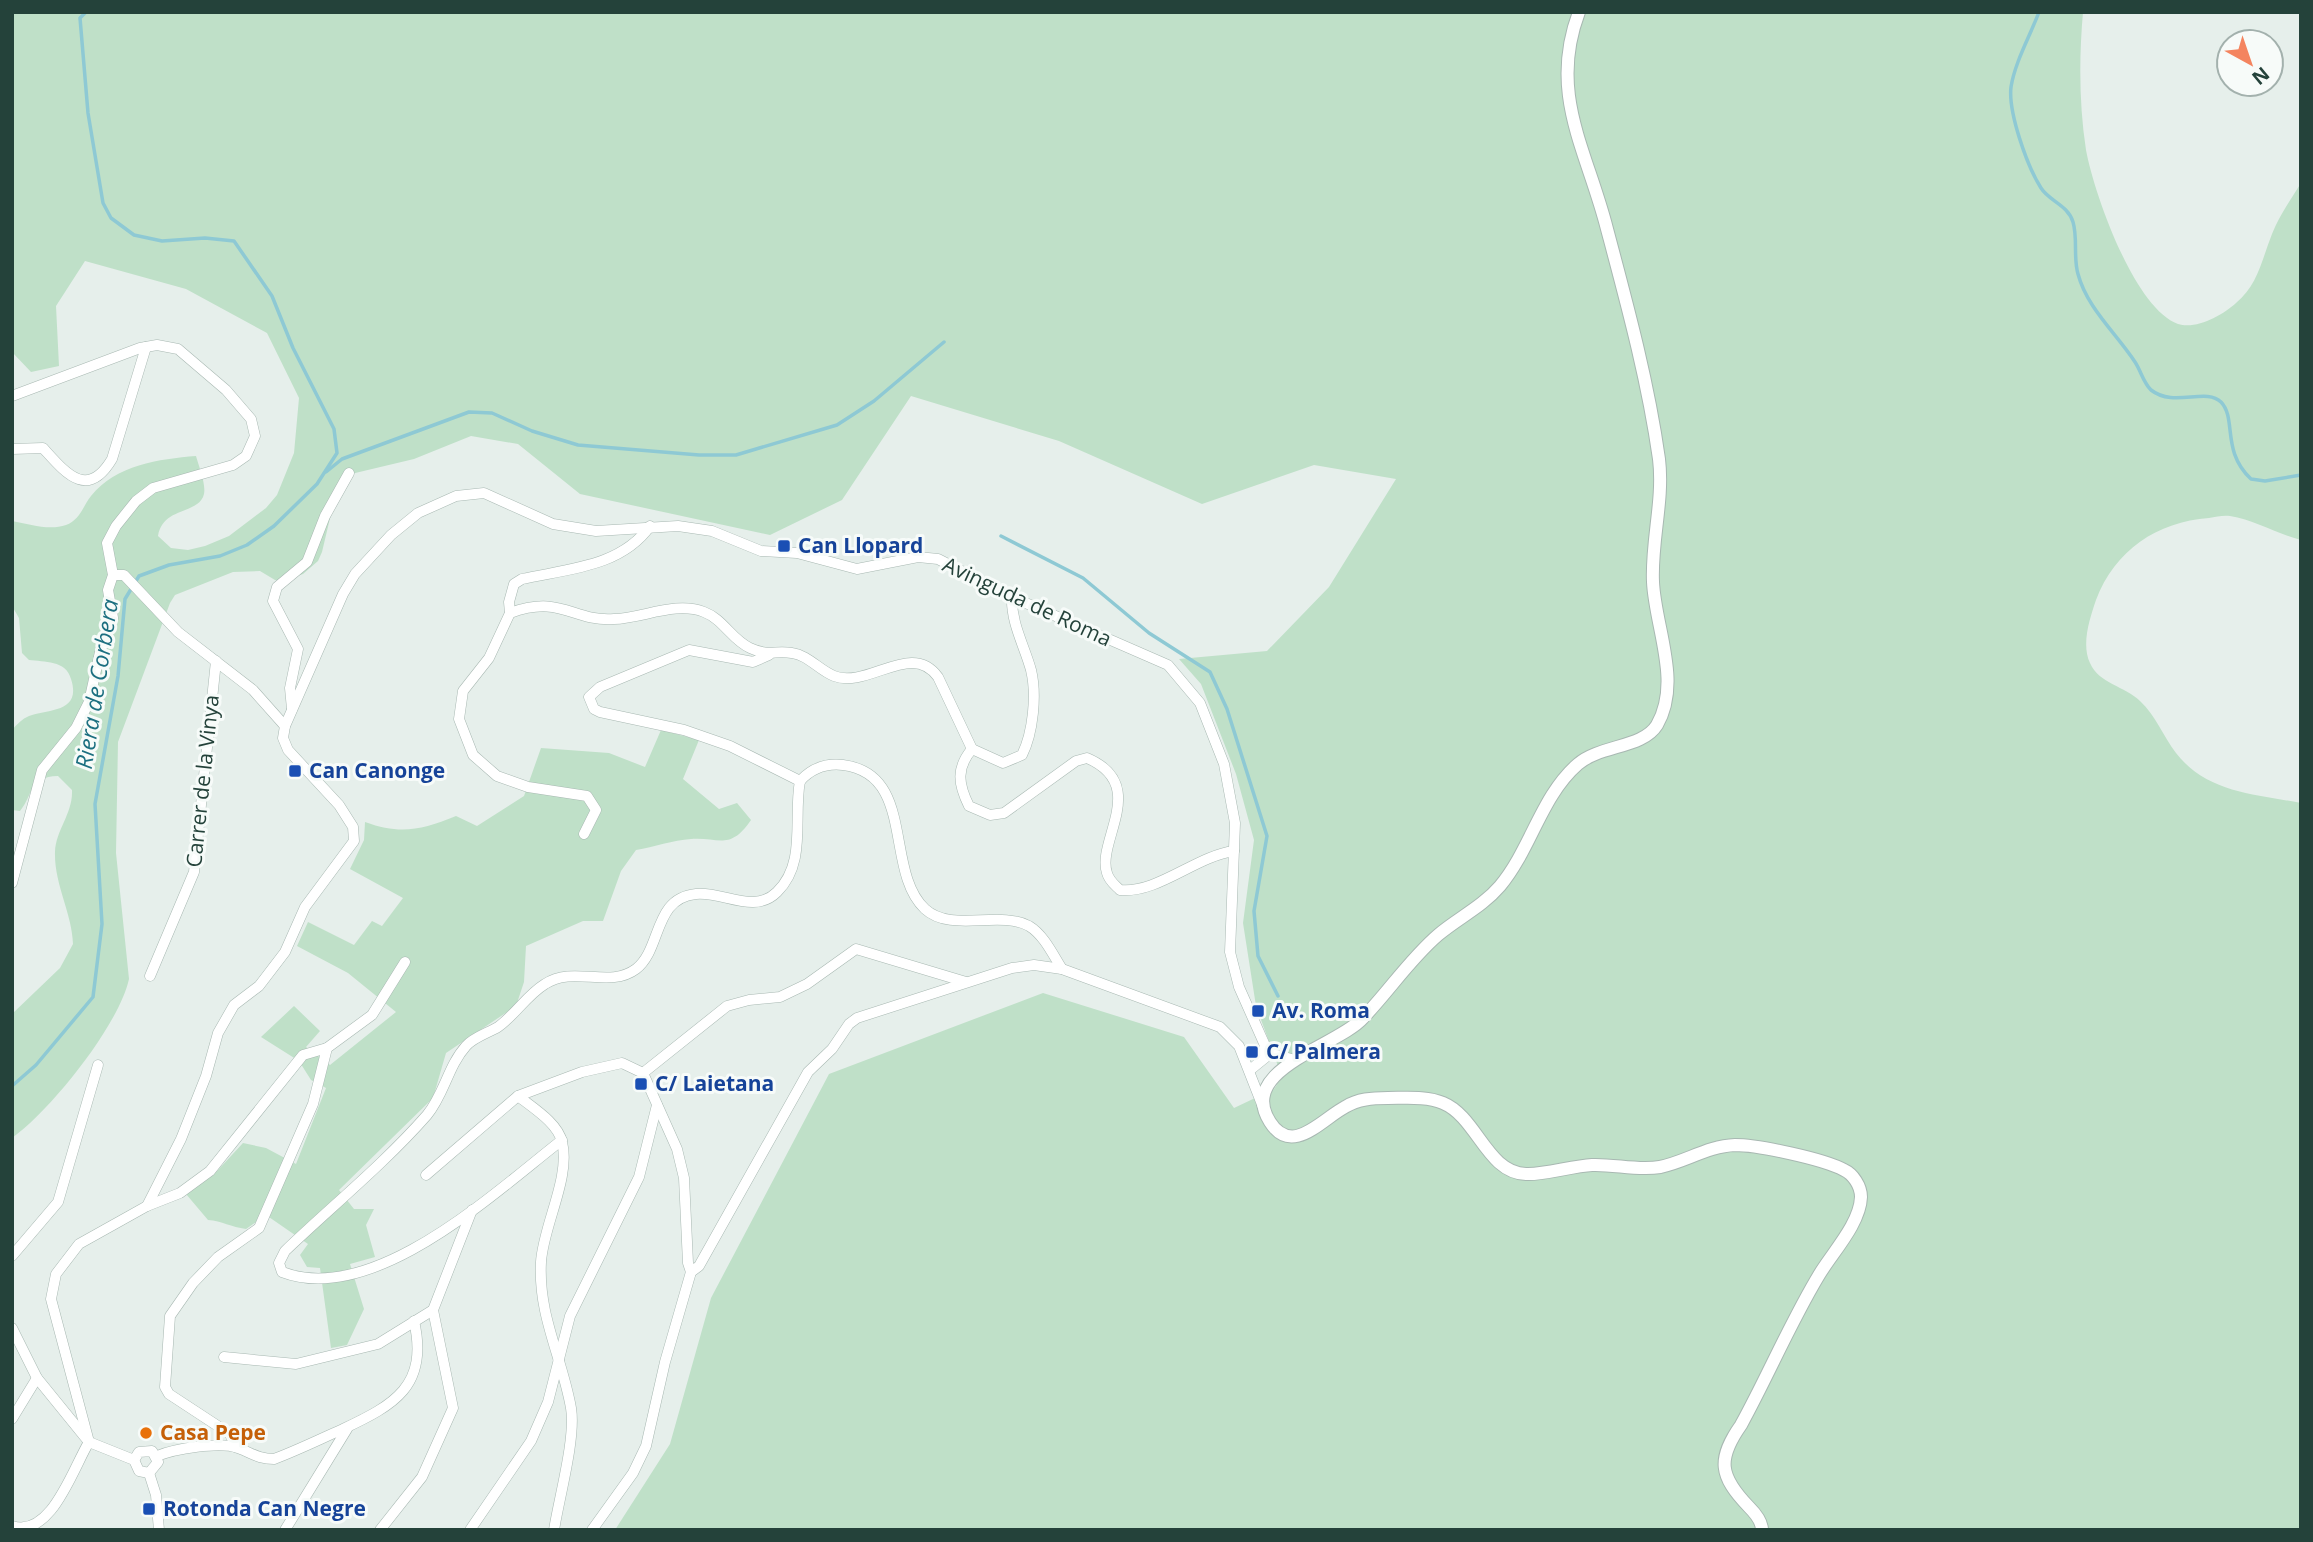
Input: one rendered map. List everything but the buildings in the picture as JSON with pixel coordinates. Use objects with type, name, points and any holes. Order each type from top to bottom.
[{"type":"street","points":[[1250,1072],[1262,1081],[1272,1077],[1295,1060],[1356,1026],[1438,935],[1487,900],[1505,880],[1567,775],[1594,753],[1651,733],[1665,700],[1667,679],[1652,579],[1659,463],[1628,308],[1605,221],[1569,106],[1566,51],[1579,12]]},
{"type":"street","points":[[12,396],[157,345],[178,349],[226,390],[251,419],[256,436],[246,457],[218,472],[172,481],[153,488],[136,501],[107,543],[118,575],[137,589],[178,632],[253,690],[285,726],[283,738],[288,750],[339,805],[353,827],[354,841],[304,907],[285,952],[259,986],[234,1005],[218,1033],[206,1076],[181,1139],[147,1206]]},
{"type":"street","points":[[12,449],[43,448],[67,474],[80,481],[90,480],[105,471],[112,459],[146,347]]},
{"type":"street","points":[[292,709],[290,688],[298,649],[273,601],[277,587],[307,562],[325,516],[349,473]]},
{"type":"street","name":"Avinguda de Roma","points":[[285,726],[343,594],[355,574],[391,535],[418,513],[456,496],[484,493],[553,524],[596,531],[650,526],[712,531],[761,551],[797,553],[856,569],[918,557],[938,559],[1012,597],[1168,666],[1200,703],[1224,764],[1235,823],[1230,952],[1233,970],[1263,1051],[1273,1067],[1272,1077]]},
{"type":"street","points":[[583,834],[596,810],[587,796],[528,788],[497,776],[473,755],[459,719],[464,691],[489,658],[510,612],[509,602],[514,584],[522,579],[602,563],[615,557],[650,526]]},
{"type":"street","points":[[12,883],[42,770],[76,728],[89,702],[100,652],[113,618],[108,590],[118,575]]},
{"type":"street","points":[[800,781],[730,746],[684,730],[600,712],[589,697],[600,687],[689,650],[753,662],[769,655],[792,653],[834,676],[846,677],[919,662],[931,667],[972,749],[1003,763],[1022,755],[1027,746],[1032,715],[1031,673],[1011,612],[1012,597]]},
{"type":"street","points":[[510,612],[541,604],[613,620],[666,610],[702,611],[748,647],[769,655]]},
{"type":"street","name":"Carrer de la Vinya","points":[[150,976],[194,872],[216,661]]},
{"type":"street","points":[[972,749],[962,761],[959,782],[969,806],[990,815],[1004,813],[1076,761],[1087,758],[1107,770],[1116,791],[1118,811],[1105,863],[1106,872],[1120,890],[1143,889],[1218,853],[1234,851]]},
{"type":"street","points":[[562,1140],[404,1257],[336,1276],[300,1279],[282,1272],[279,1263],[285,1251],[429,1113],[467,1044],[498,1026],[545,984],[566,975],[622,978],[639,967],[662,916],[678,901],[694,894],[722,896],[749,904],[774,895],[786,882],[797,854],[796,799],[800,781],[813,769],[834,764],[859,767],[875,779],[886,794],[915,895],[926,910],[940,916],[1016,922],[1030,927],[1041,937],[1062,969]]},
{"type":"street","points":[[643,1073],[727,1006],[749,1000],[780,997],[807,984],[856,949],[966,983]]},
{"type":"street","points":[[12,1526],[28,1529],[39,1524],[49,1514],[89,1442],[51,1299],[56,1273],[79,1244],[147,1206],[180,1193],[211,1171],[303,1055],[327,1048],[372,1015],[405,962]]},
{"type":"street","points":[[691,1272],[699,1266],[808,1072],[832,1049],[849,1024],[866,1014],[1023,966],[1062,969],[1211,1022],[1234,1038],[1265,1114],[1282,1135],[1294,1138],[1309,1133],[1339,1109],[1359,1100],[1381,1098],[1435,1101],[1446,1104],[1466,1119],[1507,1169],[1526,1174],[1591,1166],[1660,1167],[1694,1154],[1735,1145],[1782,1152],[1847,1170],[1858,1182],[1861,1198],[1844,1240],[1818,1276],[1741,1425],[1726,1446],[1723,1463],[1729,1481],[1753,1511],[1762,1530]]},
{"type":"street","points":[[236,1447],[230,1434],[169,1394],[165,1387],[170,1316],[193,1283],[218,1257],[259,1228],[313,1104],[327,1048]]},
{"type":"street","points":[[1250,1072],[1263,1051],[1295,1060]]},
{"type":"street","points":[[426,1175],[519,1096],[582,1072],[622,1063],[643,1073],[677,1149],[684,1178],[688,1263],[691,1272],[646,1446],[633,1473],[592,1530]]},
{"type":"street","points":[[12,1256],[58,1202],[98,1065]]},
{"type":"street","points":[[1265,1114],[1265,1092],[1272,1077]]},
{"type":"street","points":[[519,1096],[555,1127],[562,1140],[564,1161],[541,1260],[541,1290],[549,1337],[559,1364],[572,1421],[554,1530]]},
{"type":"street","points":[[470,1530],[531,1441],[548,1402],[570,1316],[639,1177],[657,1105]]},
{"type":"street","points":[[380,1530],[422,1477],[453,1408],[433,1310],[472,1209]]},
{"type":"street","points":[[224,1357],[296,1364],[378,1344],[433,1310]]},
{"type":"street","points":[[157,1457],[173,1449],[236,1447],[258,1459],[274,1459],[381,1412],[405,1389],[414,1371],[417,1353],[414,1321]]},
{"type":"street","points":[[12,1328],[37,1378],[89,1442],[134,1460],[139,1471],[149,1473],[156,1468],[157,1457]]},
{"type":"street","points":[[12,1419],[37,1378]]},
{"type":"street","points":[[285,1530],[330,1451],[349,1426]]},
{"type":"street","points":[[134,1460],[144,1450],[157,1457]]},
{"type":"street","points":[[149,1473],[156,1495],[159,1530]]},
{"type":"green space","points":[[12,12],[2083,12],[2081,98],[2090,169],[2118,247],[2146,296],[2162,314],[2178,324],[2193,325],[2217,316],[2236,303],[2250,288],[2275,227],[2301,183],[2301,540],[2227,516],[2172,525],[2155,533],[2126,553],[2104,582],[2091,615],[2086,648],[2090,663],[2099,676],[2140,701],[2188,766],[2217,784],[2233,790],[2301,803],[2301,1530],[615,1530],[670,1444],[711,1298],[829,1074],[1043,993],[1184,1037],[1234,1108],[1274,1089],[1282,1077],[1256,1006],[1243,923],[1254,840],[1236,774],[1201,684],[1179,659],[1267,651],[1329,587],[1396,479],[1314,465],[1202,504],[1059,441],[911,396],[842,500],[770,535],[580,494],[518,444],[471,436],[414,459],[351,474],[331,514],[318,561],[303,574],[284,581],[275,580],[260,571],[233,572],[175,595],[170,603],[118,742],[116,853],[129,979],[123,998],[98,1042],[64,1088],[12,1138],[12,1014],[60,968],[73,944],[70,921],[55,864],[56,844],[70,807],[72,790],[58,776],[48,777],[36,783],[20,811],[12,810],[12,730],[29,716],[68,704],[73,690],[71,679],[64,668],[54,663],[29,660],[22,653],[19,618],[12,606],[12,521],[46,527],[66,525],[75,520],[91,496],[113,477],[153,462],[196,456],[203,480],[204,494],[201,501],[173,515],[161,526],[158,536],[171,548],[188,550],[229,536],[266,508],[277,495],[294,453],[299,398],[267,333],[186,289],[85,261],[56,306],[59,366],[31,372],[12,352]]},
{"type":"green space","points":[[661,730],[699,740],[683,779],[719,809],[737,803],[751,820],[744,830],[730,839],[684,840],[636,850],[621,871],[603,921],[583,921],[526,946],[524,982],[516,1006],[446,1053],[433,1098],[339,1190],[354,1209],[374,1209],[366,1225],[375,1257],[350,1264],[364,1309],[347,1345],[331,1348],[320,1268],[307,1267],[300,1255],[308,1244],[266,1215],[246,1229],[208,1220],[186,1194],[218,1170],[243,1143],[266,1148],[296,1164],[326,1088],[311,1080],[299,1061],[261,1037],[294,1006],[320,1031],[306,1047],[330,1065],[396,1012],[348,973],[297,946],[308,922],[354,945],[372,921],[382,926],[403,898],[350,869],[364,840],[365,822],[400,830],[432,825],[456,816],[477,826],[524,796],[541,748],[609,753],[645,767]]},
{"type":"waterway","name":"Riera de Corbera","points":[[12,1086],[36,1065],[93,997],[102,924],[95,804],[118,676],[125,599],[139,576],[169,565],[220,556],[247,545],[274,526],[317,484],[337,453],[334,429],[293,348],[272,296],[234,241],[205,238],[162,241],[134,235],[111,218],[103,203],[88,113],[80,18],[86,12]]},
{"type":"waterway","points":[[2039,12],[2013,78],[2012,110],[2025,153],[2041,188],[2071,216],[2077,268],[2088,298],[2135,362],[2151,390],[2170,397],[2207,396],[2221,402],[2226,409],[2236,458],[2251,479],[2265,481],[2301,475]]},
{"type":"waterway","points":[[326,472],[342,459],[469,412],[492,413],[532,431],[578,445],[699,455],[736,455],[837,425],[874,401],[944,342]]},
{"type":"waterway","points":[[1001,536],[1083,578],[1149,633],[1210,672],[1227,709],[1267,836],[1254,911],[1258,956],[1278,996]]},
{"type":"place","name":"Can Llopard","points":[[784,546]]},
{"type":"place","name":"Can Canonge","points":[[295,771]]},
{"type":"place","name":"Av. Roma","points":[[1258,1011]]},
{"type":"place","name":"C/ Palmera","points":[[1252,1052]]},
{"type":"place","name":"C/ Laietana","points":[[641,1084]]},
{"type":"place","name":"Casa Pepe","points":[[146,1433]]},
{"type":"place","name":"Rotonda Can Negre","points":[[149,1509]]}]
